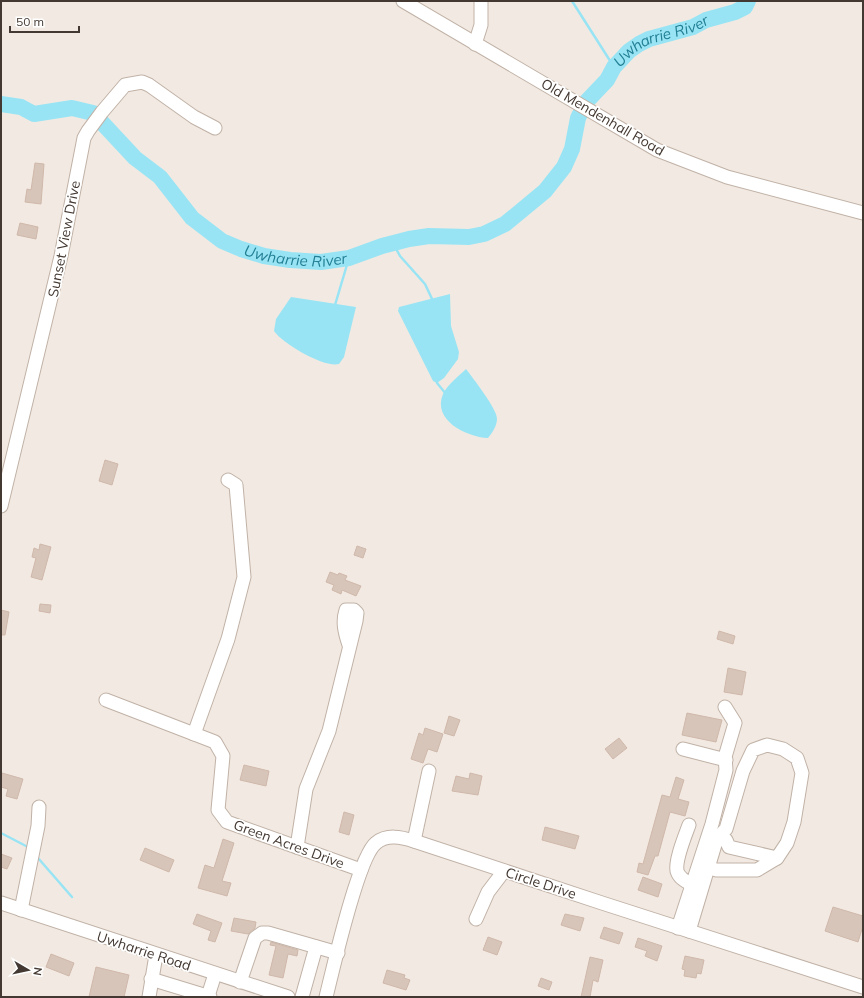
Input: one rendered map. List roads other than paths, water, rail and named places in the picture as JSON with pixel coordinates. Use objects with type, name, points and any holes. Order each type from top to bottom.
[{"type":"street","name":"Old Mendenhall Road","points":[[402,1],[657,150],[727,177],[863,213]]},
{"type":"street","points":[[476,44],[481,25],[481,1]]},
{"type":"street","name":"Sunset View Drive","points":[[1,506],[60,263],[84,138],[102,112],[125,85],[142,82],[181,106],[194,117],[214,128]]},
{"type":"street","points":[[194,734],[228,639],[244,577],[236,485],[228,480]]},
{"type":"street","points":[[297,847],[306,789],[329,731],[349,645]]},
{"type":"street","name":"Green Acres Drive","points":[[106,700],[216,742],[223,756],[218,810],[227,822],[360,870]]},
{"type":"street","points":[[684,929],[691,887],[712,824],[726,770],[726,760],[735,723],[725,707]]},
{"type":"street","points":[[684,929],[708,867],[717,838],[726,829],[743,771],[753,750],[767,745],[783,749],[797,758],[802,773],[794,822],[787,843],[777,858],[757,870],[716,870],[708,867]]},
{"type":"street","points":[[683,749],[726,760]]},
{"type":"street","points":[[414,840],[429,771]]},
{"type":"street","points":[[21,910],[38,826],[39,807]]},
{"type":"street","points":[[689,824],[678,860],[677,872],[682,879],[691,884],[691,887]]},
{"type":"street","name":"Circle Drive","points":[[326,997],[360,870],[371,848],[377,842],[388,837],[400,837],[414,840],[504,871],[863,987]]},
{"type":"street","points":[[717,838],[726,840],[729,847],[777,858]]},
{"type":"street","points":[[476,919],[488,892],[504,871]]},
{"type":"street","name":"Uwharrie Road","points":[[1,903],[240,982],[262,993],[288,997]]},
{"type":"street","points":[[240,982],[255,938],[262,933],[268,933],[338,953]]},
{"type":"street","points":[[302,997],[316,947]]},
{"type":"street","points":[[149,997],[156,955]]},
{"type":"street","points":[[151,979],[209,997],[215,974]]},
{"type":"water","points":[[450,294],[451,326],[459,352],[458,359],[444,378],[437,383],[433,381],[398,311],[399,307]]},
{"type":"water","points":[[291,297],[356,307],[344,357],[339,364],[324,362],[304,354],[286,342],[274,331],[276,319]]},
{"type":"water","points":[[466,369],[484,394],[496,415],[496,424],[493,432],[488,438],[479,437],[461,430],[453,425],[442,412],[441,403],[443,394],[450,384]]},
{"type":"waterway","points":[[572,1],[614,67]]},
{"type":"waterway","name":"Uwharrie River","points":[[587,101],[607,80],[614,67],[629,51],[639,44],[649,39],[693,27],[706,20],[735,12],[745,7],[748,1]]},
{"type":"waterway","name":"Uwharrie River","points":[[1,104],[21,107],[34,114],[72,108],[93,113],[135,158],[160,177],[192,218],[222,241],[264,256],[290,260],[321,262],[349,258],[382,246],[409,239],[429,236],[469,237],[484,234],[505,224],[545,191],[564,167],[572,149],[580,114]]},
{"type":"waterway","points":[[393,243],[400,256],[425,284],[433,301]]},
{"type":"waterway","points":[[335,305],[349,258]]},
{"type":"waterway","points":[[437,380],[437,383],[446,394]]},
{"type":"waterway","points":[[1,833],[26,846]]},
{"type":"waterway","points":[[38,858],[72,897]]}]
